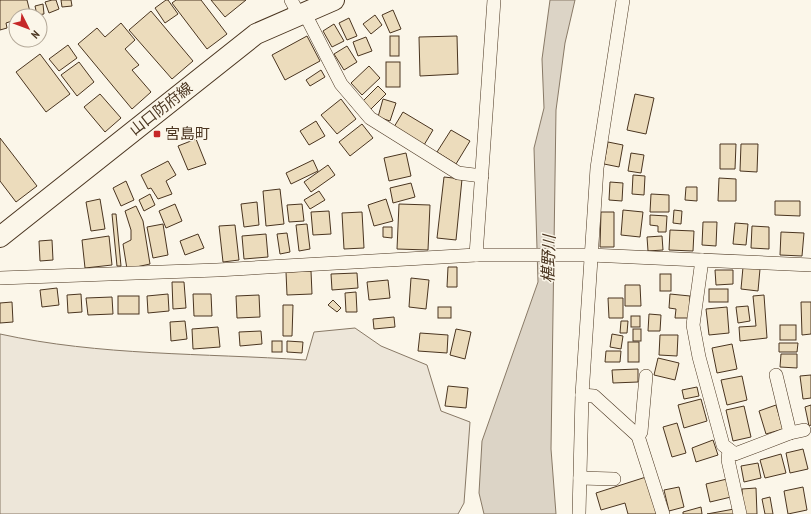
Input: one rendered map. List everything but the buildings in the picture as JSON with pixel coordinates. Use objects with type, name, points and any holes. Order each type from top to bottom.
[{"type":"main road","name":"山口防府線","points":[[0,237],[256,34],[298,9],[334,0]]},
{"type":"street","points":[[480,255],[482,176],[494,0]]},
{"type":"street","points":[[579,514],[586,255],[597,168],[623,0]]},
{"type":"street","points":[[298,9],[342,84],[370,118],[458,174],[482,176]]},
{"type":"street","points":[[0,278],[217,270],[480,255],[586,255],[811,265]]},
{"type":"street","points":[[702,260],[693,325],[699,357],[723,445],[735,454],[790,432],[804,430]]},
{"type":"street","points":[[776,375],[790,432]]},
{"type":"street","points":[[638,436],[641,432],[646,376]]},
{"type":"street","points":[[582,394],[594,396],[638,436],[663,514]]},
{"type":"street","points":[[729,450],[728,460],[740,514]]},
{"type":"street","points":[[580,478],[614,479]]},
{"type":"shaded area","points":[[355,328],[381,346],[427,365],[441,411],[470,422],[464,503],[458,514],[0,514],[0,334],[38,341],[114,350],[306,360],[314,332]]},
{"type":"water","name":"椹野川","points":[[550,0],[575,0],[565,43],[556,110],[551,449],[556,514],[484,514],[479,493],[482,441],[538,282],[534,148],[544,108],[542,59]]},
{"type":"place","name":"宮島町","points":[[157,134]]}]
